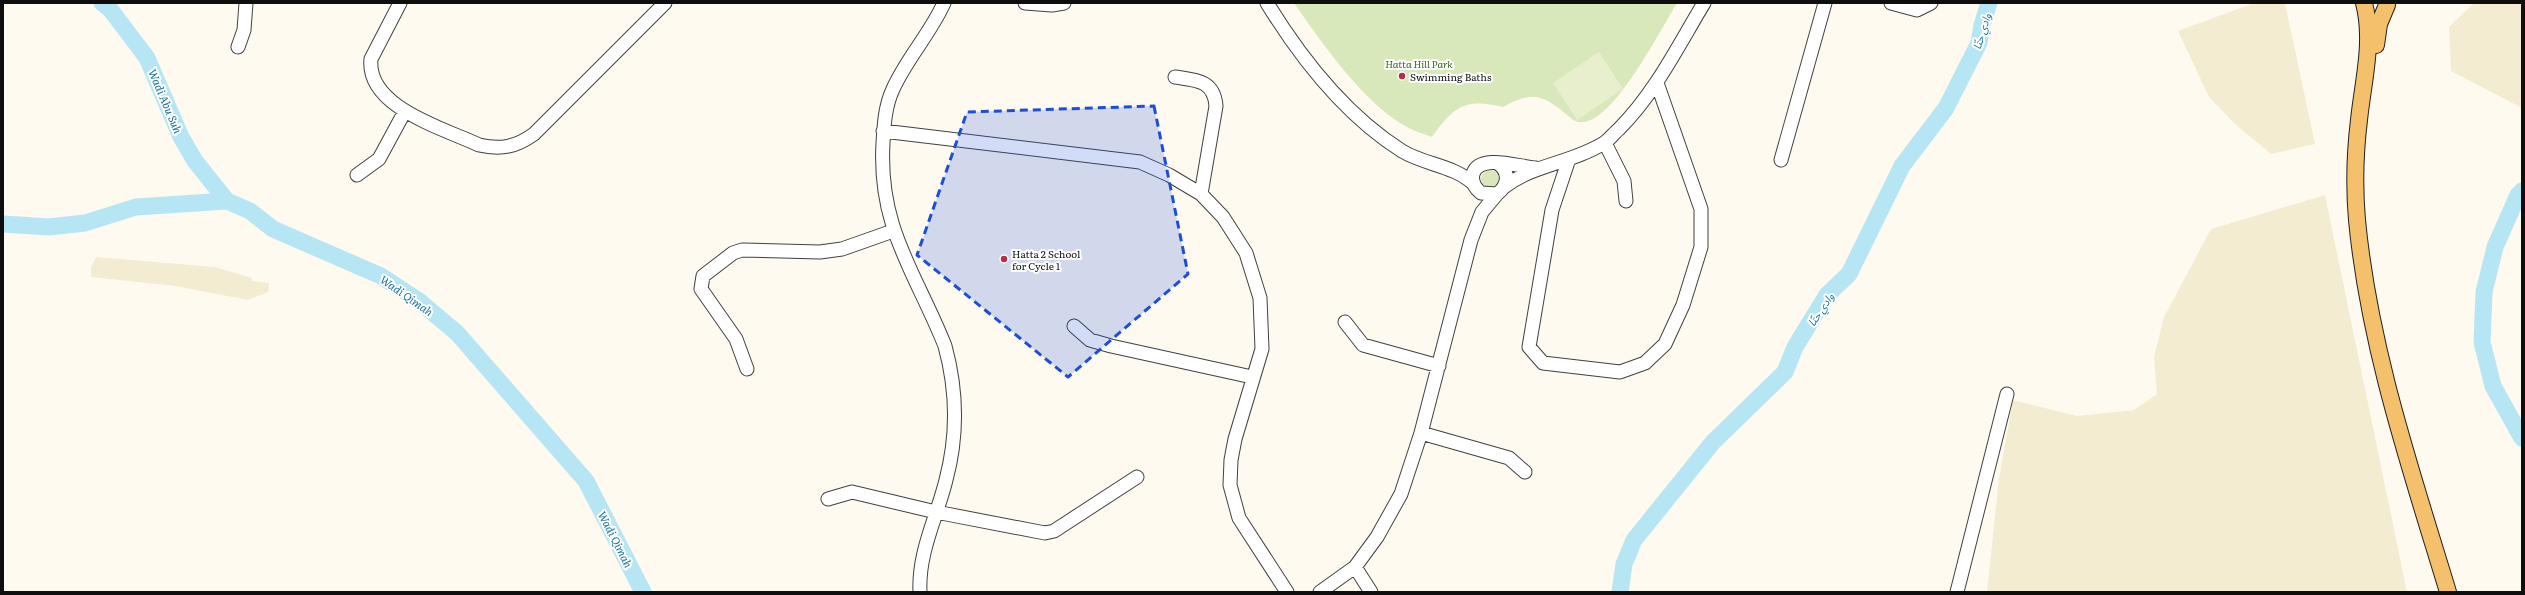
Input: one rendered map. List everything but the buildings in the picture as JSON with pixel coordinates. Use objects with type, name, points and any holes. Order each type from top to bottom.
[{"type":"main road","points":[[2364,3],[2368,22],[2368,47],[2355,168],[2360,248],[2370,309],[2390,398],[2448,592]]},
{"type":"main road","points":[[2368,3],[2379,6],[2389,4]]},
{"type":"main road","points":[[2389,4],[2379,24],[2367,113],[2363,170],[2366,220],[2373,276],[2393,369],[2456,592]]},
{"type":"street","points":[[238,47],[244,30],[246,3]]},
{"type":"street","points":[[400,3],[374,50],[370,69],[375,84],[384,97],[405,111],[479,145],[491,148],[514,146],[534,134],[665,3]]},
{"type":"street","points":[[920,592],[922,555],[947,479],[954,436],[955,403],[951,366],[936,322],[893,231],[886,200],[882,163],[883,131],[887,108],[893,90],[910,59],[936,22],[944,3]]},
{"type":"street","points":[[1025,3],[1052,5],[1064,3]]},
{"type":"street","points":[[1267,3],[1291,42],[1337,98],[1403,152],[1444,166],[1465,176],[1486,195],[1500,191],[1507,176],[1502,166],[1497,163]]},
{"type":"street","points":[[1320,592],[1355,567],[1377,537],[1402,494],[1421,433],[1471,240],[1482,212],[1500,191],[1520,176],[1539,168],[1569,159],[1605,143],[1632,116],[1657,83],[1704,3]]},
{"type":"street","points":[[1781,160],[1826,3]]},
{"type":"street","points":[[1891,3],[1917,10],[1931,3]]},
{"type":"street","points":[[1175,77],[1203,81],[1209,86],[1216,98],[1216,106],[1201,194]]},
{"type":"street","points":[[1569,159],[1552,210],[1529,348],[1544,363],[1620,372],[1645,363],[1665,344],[1683,305],[1701,247],[1701,209],[1657,83]]},
{"type":"street","points":[[358,175],[379,160],[405,111]]},
{"type":"street","points":[[883,131],[1140,162],[1169,175],[1201,194],[1223,217],[1246,253],[1260,298],[1262,349],[1252,377],[1231,460],[1230,485],[1239,518],[1287,592]]},
{"type":"street","points":[[1605,143],[1624,182],[1626,201]]},
{"type":"street","points":[[1444,166],[1480,164],[1486,162],[1539,168]]},
{"type":"street","points":[[1480,164],[1474,173],[1475,186],[1480,196],[1482,212]]},
{"type":"street","points":[[747,369],[736,339],[704,296],[701,282],[703,276],[733,253],[742,250],[820,252],[842,249],[893,231]]},
{"type":"street","points":[[1345,322],[1363,345],[1439,366]]},
{"type":"street","points":[[1074,326],[1090,340],[1252,377]]},
{"type":"street","points":[[1957,592],[2007,394]]},
{"type":"street","points":[[1421,433],[1509,458],[1525,472]]},
{"type":"street","points":[[828,499],[852,492],[936,512],[1044,533],[1054,531],[1137,477]]},
{"type":"street","points":[[1355,567],[1371,592]]},
{"type":"highlighted area","points":[[1154,106],[1188,274],[1068,377],[917,255],[967,112]]},
{"type":"shaded area","points":[[2254,3],[2285,3],[2315,144],[2271,154],[2235,124],[2209,97],[2178,31]]},
{"type":"shaded area","points":[[2474,3],[2522,3],[2522,108],[2451,71],[2449,27]]},
{"type":"shaded area","points":[[2325,195],[2407,592],[1987,592],[1999,478],[2013,400],[2077,416],[2134,410],[2157,394],[2154,357],[2164,317],[2211,229]]},
{"type":"shaded area","points":[[96,257],[215,267],[252,278],[252,281],[269,283],[268,292],[248,300],[175,286],[91,277],[91,268]]},
{"type":"green space","name":"Hatta Hill Park","points":[[1294,3],[1677,3],[1636,72],[1609,107],[1595,118],[1583,122],[1576,121],[1551,103],[1536,97],[1529,97],[1503,107],[1490,104],[1470,104],[1462,107],[1447,118],[1432,137],[1407,127],[1391,117],[1375,104],[1331,54]]},
{"type":"green space","points":[[1599,52],[1623,89],[1577,120],[1553,83]]},
{"type":"green space","points":[[1486,170],[1494,170],[1499,175],[1497,186],[1494,188],[1486,188],[1481,183],[1481,175]]},
{"type":"waterway","name":"Wadi Abu Suh","points":[[102,3],[110,9],[147,58],[181,137],[195,161],[227,201]]},
{"type":"waterway","name":"وادي حتّا","points":[[1620,592],[1624,564],[1634,540],[1713,442],[1785,372],[1795,347],[1827,295],[1849,274],[1902,166],[1946,108],[1979,43],[1982,25],[1989,3]]},
{"type":"waterway","points":[[2522,191],[2518,195],[2495,247],[2484,292],[2482,342],[2493,386],[2522,438]]},
{"type":"waterway","name":"Wadi Qimah","points":[[3,224],[49,227],[85,223],[136,207],[227,201],[250,211],[273,229],[381,276],[419,301],[457,333],[586,481],[643,592]]},
{"type":"place","name":"Swimming Baths","points":[[1402,76]]},
{"type":"place","name":"Hatta 2 School for Cycle 1","points":[[1004,259]]}]
